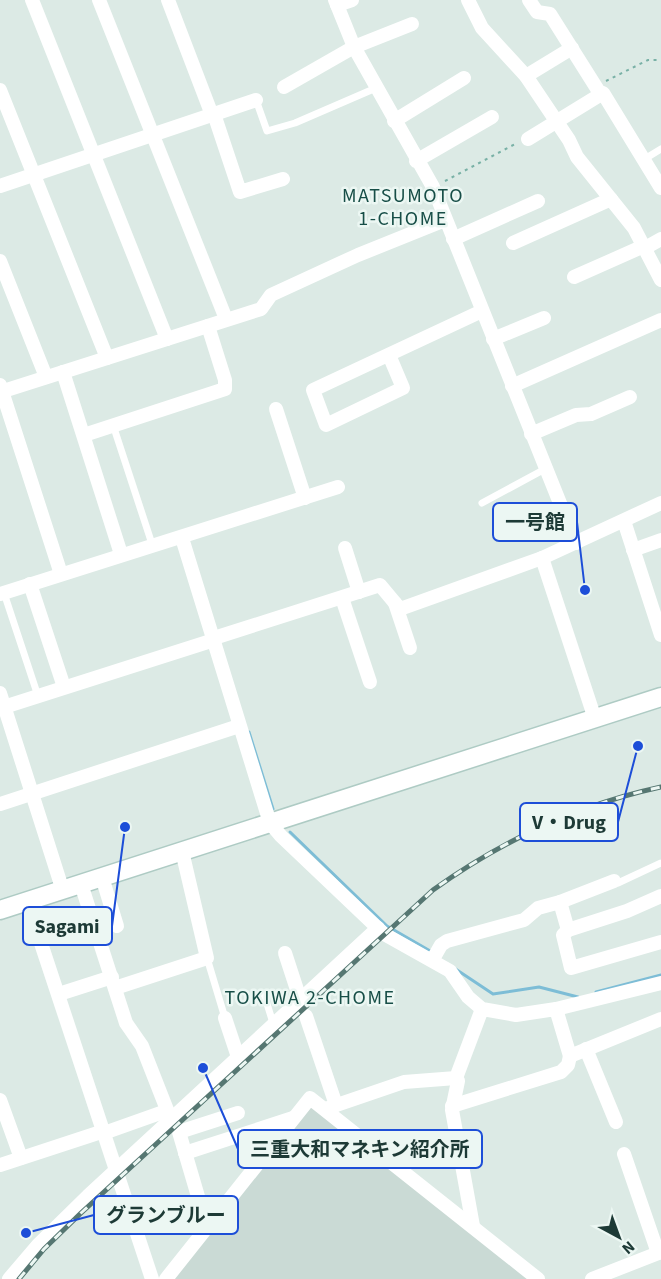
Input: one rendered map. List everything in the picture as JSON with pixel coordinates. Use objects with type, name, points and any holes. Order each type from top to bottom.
[{"type":"street","points":[[32,0],[167,339]]},
{"type":"street","points":[[99,0],[226,319]]},
{"type":"street","points":[[168,0],[213,114],[240,192],[283,179]]},
{"type":"street","points":[[352,0],[336,2],[354,47],[433,188],[576,543]]},
{"type":"street","points":[[468,0],[482,28],[526,76],[577,157],[634,228],[661,280]]},
{"type":"street","points":[[529,0],[537,12],[550,14],[598,91],[603,93],[624,123],[661,188]]},
{"type":"street","points":[[284,87],[354,47],[412,24]]},
{"type":"street","points":[[526,76],[572,48]]},
{"type":"street","points":[[394,121],[464,78]]},
{"type":"street","points":[[0,90],[107,358]]},
{"type":"street","points":[[528,140],[557,122],[598,91]]},
{"type":"street","points":[[0,186],[256,100]]},
{"type":"street","points":[[417,160],[492,117]]},
{"type":"street","points":[[513,243],[611,199]]},
{"type":"street","points":[[453,239],[538,201]]},
{"type":"street","points":[[61,574],[1,389],[63,372],[261,309],[271,295],[358,255],[446,220]]},
{"type":"street","points":[[574,277],[661,239]]},
{"type":"street","points":[[0,261],[46,377]]},
{"type":"street","points":[[388,355],[404,388],[326,425],[313,390],[482,311]]},
{"type":"street","points":[[493,339],[544,318]]},
{"type":"street","points":[[512,386],[661,320]]},
{"type":"street","points":[[84,435],[225,388],[225,380],[207,326]]},
{"type":"street","points":[[63,372],[121,554]]},
{"type":"street","points":[[531,434],[576,415],[591,414],[630,397]]},
{"type":"street","points":[[276,409],[305,498]]},
{"type":"street","points":[[2,593],[338,487]]},
{"type":"street","points":[[63,891],[3,706],[380,585],[400,609],[542,558],[661,503]]},
{"type":"street","points":[[624,521],[661,635]]},
{"type":"street","points":[[182,538],[270,823],[378,928],[435,955],[450,970],[468,997],[482,1009],[516,1015],[556,1010],[661,983]]},
{"type":"street","points":[[633,550],[661,540]]},
{"type":"street","points":[[345,548],[358,592]]},
{"type":"street","points":[[542,558],[595,718]]},
{"type":"street","points":[[30,584],[64,687]]},
{"type":"street","points":[[342,598],[370,682]]},
{"type":"street","points":[[395,603],[410,648]]},
{"type":"street","points":[[0,910],[661,697]]},
{"type":"street","points":[[0,804],[239,726]]},
{"type":"street","points":[[59,994],[114,983],[207,958],[182,851]]},
{"type":"street","points":[[102,877],[117,926]]},
{"type":"street","points":[[435,955],[447,941],[524,920],[538,908],[614,882]]},
{"type":"street","points":[[81,884],[126,1023],[142,1046],[168,1116]]},
{"type":"street","points":[[661,896],[627,911],[568,930],[563,935],[571,968],[661,942]]},
{"type":"street","points":[[27,901],[152,1279]]},
{"type":"street","points":[[560,902],[568,930]]},
{"type":"street","points":[[9,1279],[38,1245],[117,1171],[168,1116],[237,1058],[378,928]]},
{"type":"street","points":[[285,953],[300,999]]},
{"type":"street","points":[[473,1226],[452,1106],[458,1081],[456,1078],[482,1009]]},
{"type":"street","points":[[452,1106],[561,1072],[568,1065],[570,1056],[556,1010]]},
{"type":"street","points":[[306,1016],[331,1107]]},
{"type":"street","points":[[225,1018],[237,1058]]},
{"type":"street","points":[[570,1056],[661,1019]]},
{"type":"street","points":[[586,1049],[616,1122]]},
{"type":"street","points":[[331,1107],[404,1082],[456,1078]]},
{"type":"street","points":[[166,1279],[310,1098],[331,1107],[538,1279]]},
{"type":"street","points":[[0,1100],[21,1158]]},
{"type":"street","points":[[207,1227],[179,1132],[238,1113]]},
{"type":"street","points":[[0,1165],[104,1132],[168,1116]]},
{"type":"street","points":[[185,1154],[293,1119]]},
{"type":"street","points":[[592,1279],[659,1252],[624,1154]]},
{"type":"lane","points":[[256,100],[267,131],[295,123],[376,88]]},
{"type":"lane","points":[[643,160],[661,149]]},
{"type":"lane","points":[[113,425],[153,547]]},
{"type":"lane","points":[[482,504],[545,469]]},
{"type":"lane","points":[[2,593],[38,696]]},
{"type":"lane","points":[[614,882],[618,883],[661,863]]},
{"type":"lane","points":[[207,958],[225,1018]]},
{"type":"lane","points":[[264,994],[273,1023]]},
{"type":"path","points":[[598,91],[648,60],[661,60]]},
{"type":"path","points":[[433,188],[528,140]]},
{"type":"shaded area","points":[[310,1104],[532,1279],[172,1279]]},
{"type":"waterway","points":[[249,732],[273,809]]},
{"type":"waterway","points":[[290,832],[387,926],[432,952]]},
{"type":"waterway","points":[[454,968],[493,994],[539,987],[578,997]]},
{"type":"waterway","points":[[596,992],[661,975]]},
{"type":"railway","points":[[19,1279],[44,1249],[81,1213],[433,890],[486,855],[542,826],[600,804],[661,787]]},
{"type":"place","name":"一号館","points":[[585,590]]},
{"type":"place","name":"V・Drug","points":[[638,746]]},
{"type":"place","name":"Sagami","points":[[125,827]]},
{"type":"place","name":"三重大和マネキン紹介所","points":[[203,1068]]},
{"type":"place","name":"グランブルー","points":[[26,1233]]},
{"type":"district","name":"MATSUMOTO 1-CHOME","points":[[403,208]]},
{"type":"district","name":"TOKIWA 2-CHOME","points":[[310,998]]}]
